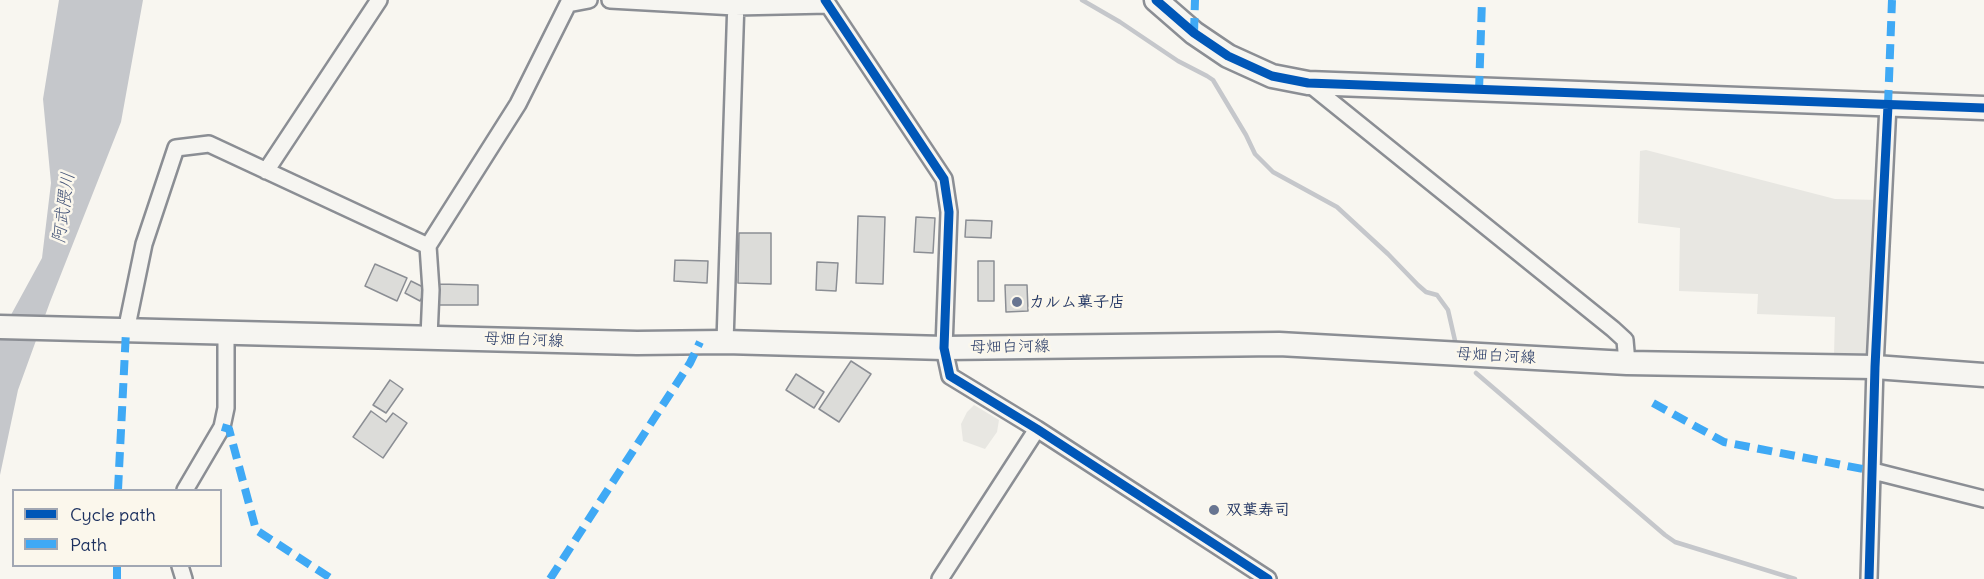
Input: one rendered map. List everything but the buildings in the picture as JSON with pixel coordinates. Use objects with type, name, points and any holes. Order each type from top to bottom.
[{"type":"main road","points":[[1156,0],[1194,33],[1228,56],[1272,76],[1308,83],[1984,108]]},
{"type":"main road","name":"母畑白河線","points":[[0,327],[637,343],[725,342],[944,348],[1279,344],[1627,363],[1875,367],[1984,375]]},
{"type":"street","points":[[266,171],[380,0]]},
{"type":"street","points":[[429,337],[431,290],[428,246],[518,104],[567,4],[590,0]]},
{"type":"street","points":[[609,0],[827,3],[944,179],[949,212],[944,348],[950,376],[1037,429],[1268,579]]},
{"type":"street","points":[[725,342],[736,3]]},
{"type":"street","points":[[1308,83],[1613,329],[1625,340],[1627,363]]},
{"type":"street","points":[[1869,579],[1875,367],[1888,105]]},
{"type":"street","points":[[122,331],[144,244],[176,148],[209,144],[428,246]]},
{"type":"street","points":[[186,489],[222,427],[226,408],[226,333]]},
{"type":"street","points":[[940,579],[1037,429]]},
{"type":"street","points":[[1873,471],[1984,498]]},
{"type":"shaded area","points":[[1646,150],[1835,199],[1880,200],[1872,357],[1834,355],[1835,317],[1757,314],[1758,294],[1679,291],[1680,228],[1638,223],[1640,151]]},
{"type":"shaded area","points":[[974,405],[999,420],[997,432],[985,449],[963,441],[961,424],[967,412]]},
{"type":"water","name":"阿武隈川","points":[[59,0],[143,0],[121,122],[18,390],[0,475],[0,335],[42,258],[51,183],[43,99]]},
{"type":"waterway","points":[[1082,0],[1120,22],[1178,61],[1213,80],[1255,154],[1273,172],[1337,207],[1418,285],[1426,292],[1437,295],[1448,310],[1456,345]]},
{"type":"waterway","points":[[1476,373],[1675,542],[1795,579]]},
{"type":"marked path","points":[[1194,33],[1195,0]]},
{"type":"marked path","points":[[1479,91],[1482,0]]},
{"type":"marked path","points":[[1888,105],[1892,0]]},
{"type":"marked path","points":[[118,489],[126,331]]},
{"type":"marked path","points":[[550,579],[690,363],[700,342]]},
{"type":"marked path","points":[[1653,403],[1724,442],[1873,471]]},
{"type":"marked path","points":[[222,427],[229,429],[256,530],[332,579]]},
{"type":"marked path","points":[[117,567],[117,579]]},
{"type":"cycle path","points":[[825,0],[944,179],[949,212],[944,348],[950,376],[1037,429],[1268,579]]},
{"type":"cycle path","points":[[1156,0],[1194,33],[1228,56],[1272,76],[1308,83],[1984,108]]},
{"type":"cycle path","points":[[1869,579],[1875,367],[1888,105]]},
{"type":"place","name":"カルム菓子店","points":[[1017,302]]},
{"type":"place","name":"双葉寿司","points":[[1214,510]]}]
